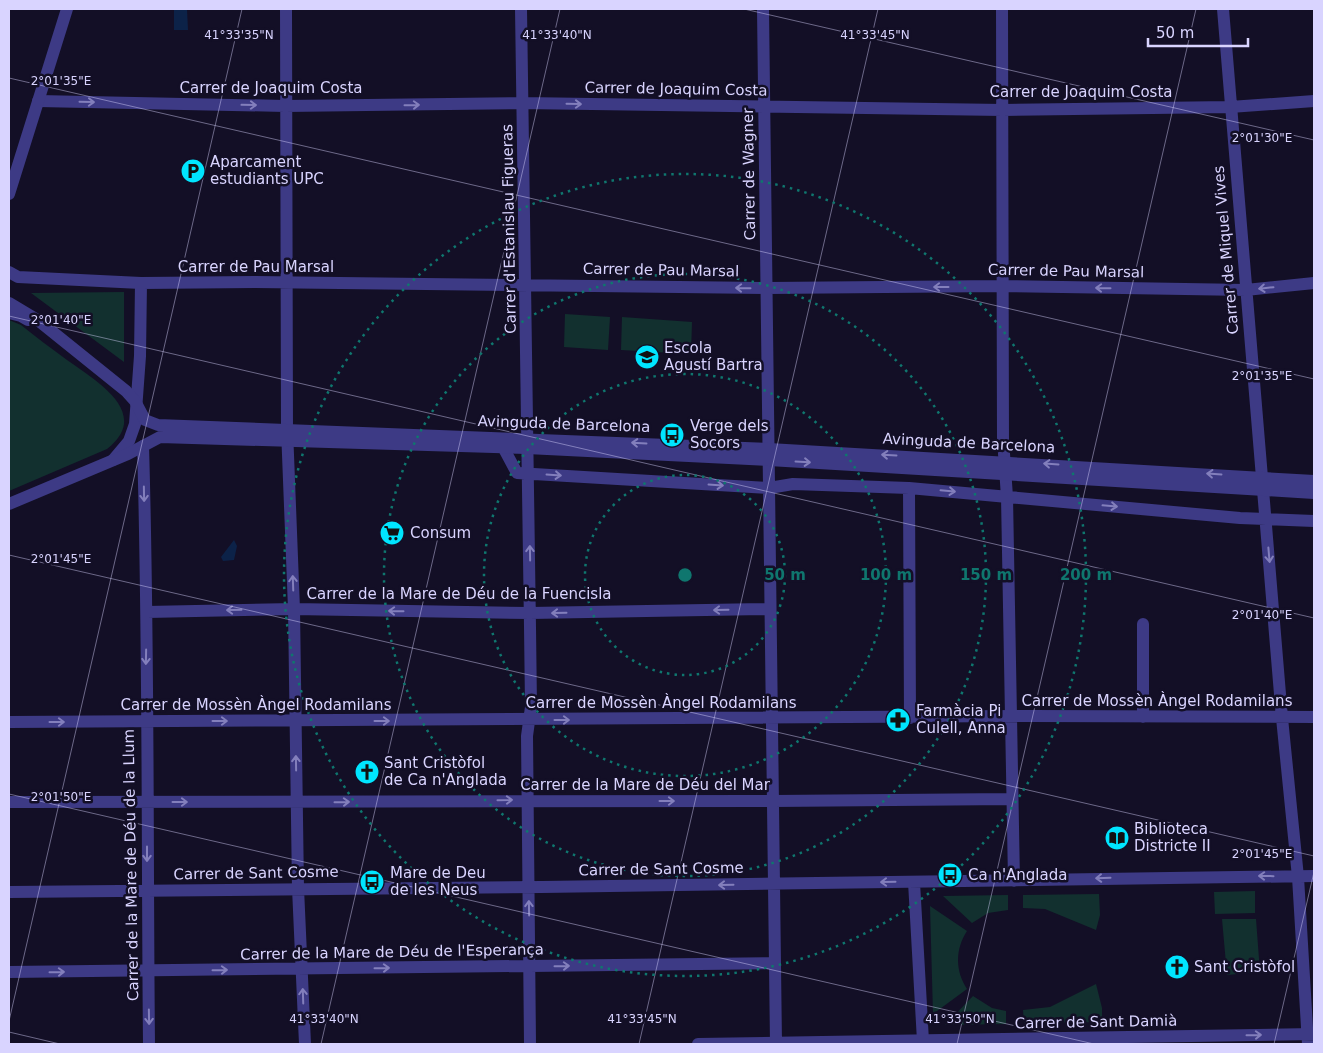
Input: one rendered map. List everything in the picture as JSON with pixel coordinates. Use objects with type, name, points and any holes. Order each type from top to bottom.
[{"type":"street","points":[[9,194],[67,9]]},
{"type":"street","points":[[286,9],[287,435],[294,610],[298,888],[305,1044]]},
{"type":"street","name":"Carrer d'Estanislau Figueras","points":[[521,9],[526,285],[526,444],[529,473],[531,707],[528,720],[527,800],[530,1044]]},
{"type":"street","name":"Carrer de Wagner","points":[[764,9],[776,1044]]},
{"type":"street","points":[[1002,9],[1005,467],[1014,881]]},
{"type":"street","name":"Carrer de Miquel Vives","points":[[1223,9],[1282,718],[1298,877],[1310,1038]]},
{"type":"street","name":"Carrer de Joaquim Costa","points":[[38,101],[285,106],[523,103],[1003,110],[1230,108],[1314,101]]},
{"type":"street","name":"Carrer de Pau Marsal","points":[[9,272],[18,277],[141,283],[286,282],[767,288],[1003,286],[1246,290],[1314,283]]},
{"type":"street","points":[[113,460],[132,435],[135,424],[135,401],[140,356],[141,283]]},
{"type":"street","name":"Avinguda de Barcelona","points":[[9,303],[38,320],[52,334],[118,384],[135,401],[145,420],[158,425],[503,448],[526,444]]},
{"type":"street","points":[[9,313],[21,316],[52,334]]},
{"type":"street","name":"Avinguda de Barcelona","points":[[9,504],[113,460],[160,437],[287,435],[526,444],[769,454],[1263,483],[1314,481]]},
{"type":"street","name":"Carrer de la Mare de Déu de la Llum","points":[[143,446],[147,612],[146,802],[150,1044]]},
{"type":"street","name":"Avinguda de Barcelona","points":[[503,448],[518,473],[769,488],[793,484],[909,488],[1266,519],[1314,521]]},
{"type":"street","name":"Avinguda de Barcelona","points":[[1263,483],[1314,493]]},
{"type":"street","points":[[909,488],[910,718]]},
{"type":"street","name":"Carrer de la Mare de Déu de la Fuencisla","points":[[147,612],[294,610],[530,613],[770,609]]},
{"type":"street","points":[[1143,624],[1143,717]]},
{"type":"street","name":"Carrer de Mossèn Àngel Rodamilans","points":[[9,722],[1314,717]]},
{"type":"street","name":"Carrer de la Mare de Déu del Mar","points":[[9,802],[297,803],[527,800],[773,801],[1012,799]]},
{"type":"street","name":"Carrer de Sant Cosme","points":[[9,892],[1314,876]]},
{"type":"street","points":[[914,882],[923,1041]]},
{"type":"street","name":"Carrer de la Mare de Déu de l'Esperança","points":[[9,972],[775,963]]},
{"type":"street","name":"Carrer de Sant Damià","points":[[698,1044],[1310,1038]]},
{"type":"green space","points":[[124,292],[124,362],[31,293]]},
{"type":"green space","points":[[565,314],[610,317],[608,350],[564,347]]},
{"type":"green space","points":[[622,317],[692,322],[691,354],[621,350]]},
{"type":"green space","points":[[9,320],[21,325],[104,387],[115,398],[122,410],[124,423],[120,436],[107,449],[9,491]]},
{"type":"green space","points":[[1255,891],[1255,913],[1215,914],[1214,892]]},
{"type":"green space","points":[[1099,894],[1100,915],[1096,930],[1045,909],[1023,908],[1023,895]]},
{"type":"green space","points":[[1008,895],[1008,910],[988,913],[972,923],[943,896]]},
{"type":"green space","points":[[930,906],[967,931],[960,945],[958,960],[960,975],[967,989],[933,1014]]},
{"type":"green space","points":[[1222,919],[1256,919],[1260,972],[1227,975]]},
{"type":"green space","points":[[1096,984],[1102,1008],[1102,1022],[1024,1023],[1023,1010],[1050,1007]]},
{"type":"green space","points":[[973,996],[992,1008],[1006,1011],[1006,1024],[945,1025]]},
{"type":"water","points":[[174,9],[187,9],[188,30],[174,30]]},
{"type":"water","points":[[234,540],[237,546],[234,560],[223,561],[221,557]]},
{"type":"place","name":"Aparcament estudiants UPC","points":[[193,171]]},
{"type":"place","name":"Escola Agustí Bartra","points":[[647,357]]},
{"type":"place","name":"Verge dels Socors","points":[[672,435]]},
{"type":"place","name":"Consum","points":[[392,533]]},
{"type":"place","name":"Farmàcia Pi Culell, Anna","points":[[898,720]]},
{"type":"place","name":"Sant Cristòfol de Ca n'Anglada","points":[[367,772]]},
{"type":"place","name":"Biblioteca Districte II","points":[[1117,838]]},
{"type":"place","name":"Ca n'Anglada","points":[[950,875]]},
{"type":"place","name":"Mare de Deu de les Neus","points":[[372,882]]},
{"type":"place","name":"Sant Cristòfol","points":[[1177,967]]}]
